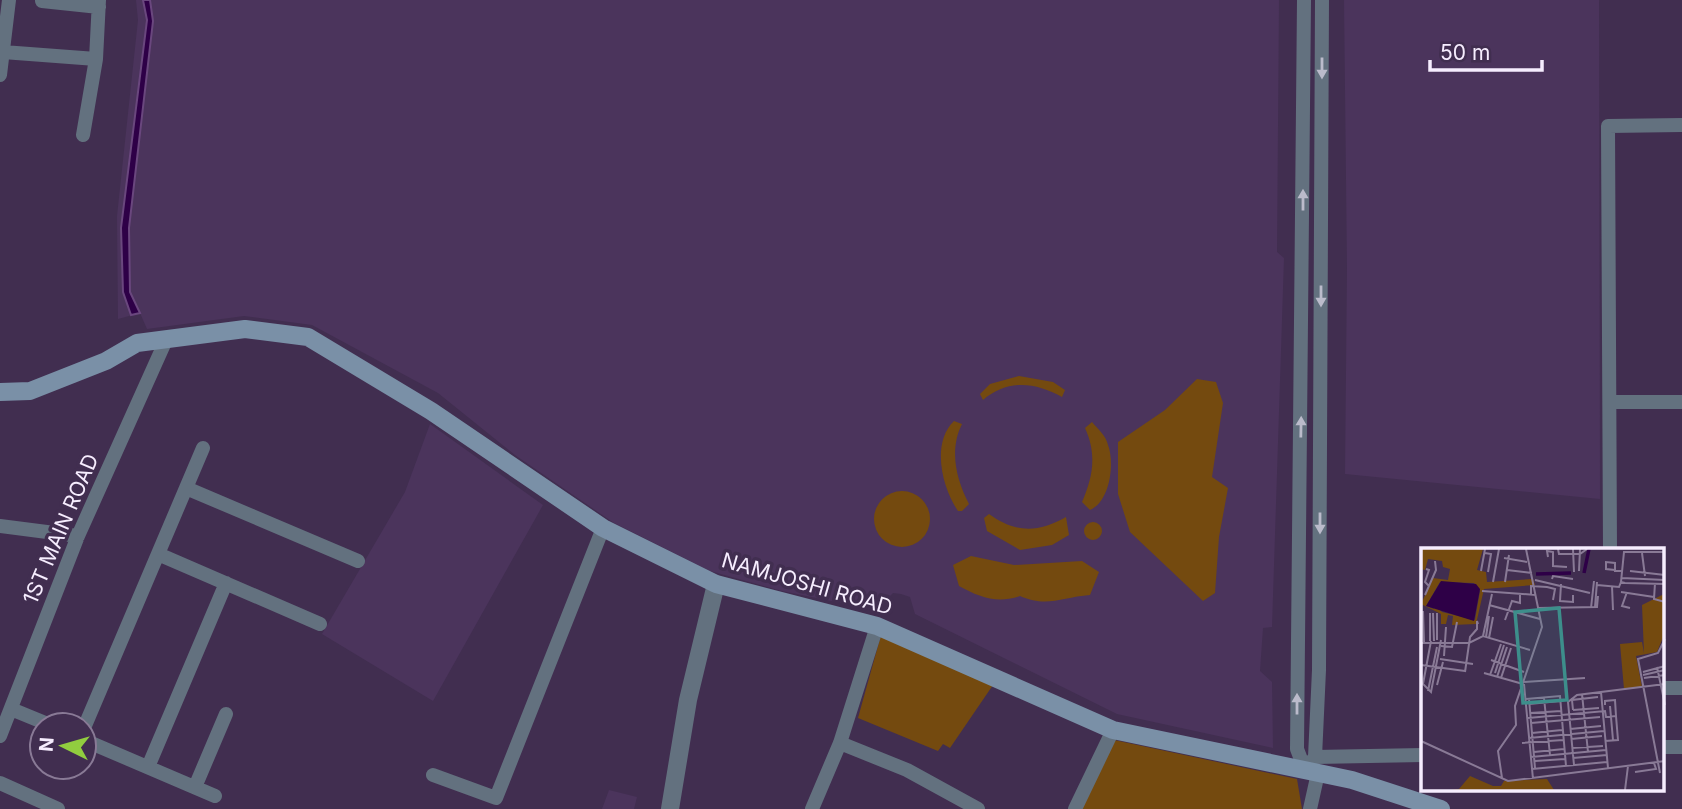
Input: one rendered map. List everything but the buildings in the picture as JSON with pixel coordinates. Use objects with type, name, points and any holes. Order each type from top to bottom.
[{"type":"main road","name":"NAMJOSHI ROAD","points":[[0,393],[30,391],[106,361],[137,342],[245,329],[308,337],[431,411],[603,527],[716,584],[877,626],[1113,730],[1313,767],[1441,809]]},
{"type":"street","points":[[0,75],[9,0]]},
{"type":"street","points":[[1304,0],[1297,749],[1313,767]]},
{"type":"street","points":[[1310,809],[1319,670],[1322,0]]},
{"type":"street","points":[[42,1],[99,4],[96,59],[83,135]]},
{"type":"street","points":[[3,52],[96,59]]},
{"type":"street","points":[[1611,548],[1608,125],[1682,125]]},
{"type":"street","name":"1ST MAIN ROAD","points":[[0,736],[78,536],[166,340]]},
{"type":"street","points":[[1610,402],[1682,402]]},
{"type":"street","points":[[91,711],[203,448]]},
{"type":"street","points":[[186,488],[358,561]]},
{"type":"street","points":[[0,526],[78,536]]},
{"type":"street","points":[[433,775],[496,798],[603,527]]},
{"type":"street","points":[[158,554],[320,624]]},
{"type":"street","points":[[148,767],[226,583]]},
{"type":"street","points":[[670,809],[688,701],[716,584]]},
{"type":"street","points":[[816,808],[877,626]]},
{"type":"street","points":[[1664,688],[1682,688]]},
{"type":"street","points":[[11,709],[28,716]]},
{"type":"street","points":[[195,787],[226,713]]},
{"type":"street","points":[[1075,809],[1113,730]]},
{"type":"street","points":[[840,743],[907,770],[978,809]]},
{"type":"street","points":[[98,746],[215,796]]},
{"type":"street","points":[[1664,747],[1682,747]]},
{"type":"street","points":[[1313,767],[1421,755]]},
{"type":"street","points":[[0,783],[58,809]]},
{"type":"shaded area","points":[[136,0],[1279,0],[1277,252],[1284,258],[1272,627],[1263,628],[1260,671],[1272,682],[1273,748],[1117,714],[915,614],[910,597],[901,594],[893,593],[876,610],[782,591],[710,571],[614,523],[515,455],[438,393],[312,325],[244,316],[147,329],[140,313],[118,319],[117,216],[138,20]]},
{"type":"shaded area","points":[[143,0],[150,0],[153,21],[129,228],[130,292],[140,313],[131,315],[123,292],[121,228],[147,20]]},
{"type":"shaded area","points":[[1344,0],[1599,0],[1600,499],[1345,474],[1347,268]]},
{"type":"shaded area","points":[[1019,376],[1053,382],[1065,390],[1062,397],[1042,388],[1012,386],[992,393],[983,400],[980,394],[990,384]]},
{"type":"shaded area","points":[[1197,379],[1216,382],[1223,403],[1212,477],[1228,488],[1219,537],[1215,593],[1203,601],[1130,532],[1118,494],[1118,442],[1165,410]]},
{"type":"shaded area","points":[[954,421],[962,424],[955,454],[958,475],[969,504],[962,511],[958,511],[952,501],[941,466],[943,441]]},
{"type":"shaded area","points":[[1092,422],[1106,439],[1111,471],[1102,499],[1090,510],[1082,502],[1092,465],[1091,447],[1085,428]]},
{"type":"shaded area","points":[[430,424],[543,505],[433,701],[322,634],[405,492]]},
{"type":"shaded area","points":[[902,491],[913,493],[922,499],[928,508],[928,530],[922,539],[913,545],[902,547],[891,545],[882,539],[876,530],[874,519],[876,508],[882,499],[891,493]]},
{"type":"shaded area","points":[[989,514],[1008,525],[1027,529],[1046,526],[1066,517],[1069,535],[1052,545],[1020,550],[987,531],[984,518]]},
{"type":"shaded area","points":[[1093,522],[1099,525],[1102,531],[1099,537],[1093,540],[1087,537],[1084,531],[1087,525]]},
{"type":"shaded area","points":[[971,556],[1014,565],[1082,561],[1099,572],[1090,595],[1047,601],[1020,596],[996,599],[981,596],[959,586],[953,565]]},
{"type":"shaded area","points":[[881,635],[993,685],[950,748],[943,744],[938,751],[858,718]]},
{"type":"shaded area","points":[[1114,740],[1297,779],[1302,809],[1079,809]]},
{"type":"shaded area","points":[[609,790],[637,797],[634,809],[602,809]]}]
